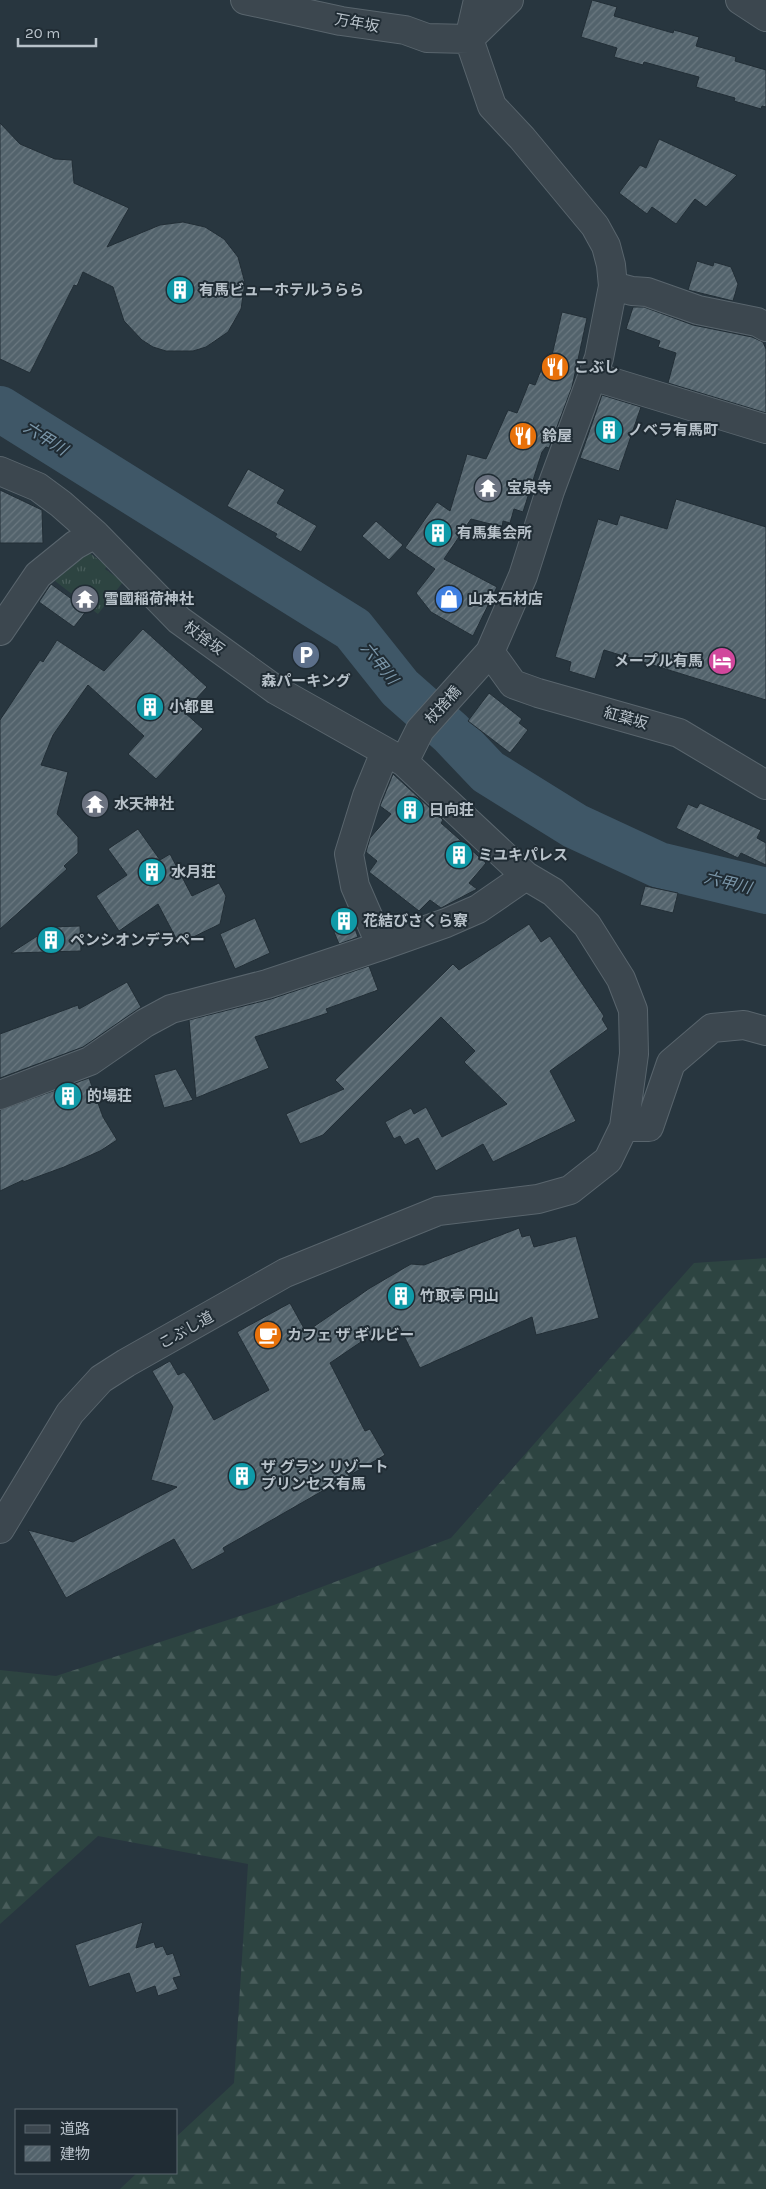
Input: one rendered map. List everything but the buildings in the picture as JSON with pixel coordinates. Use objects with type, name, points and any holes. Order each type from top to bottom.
[{"type":"street","name":"万年坂","points":[[245,0],[341,20],[405,30],[427,38],[470,39]]},
{"type":"street","points":[[470,39],[478,0]]},
{"type":"street","points":[[470,39],[509,0]]},
{"type":"street","points":[[740,0],[766,17]]},
{"type":"street","name":"杖捨橋","points":[[381,946],[355,886],[349,854],[366,796],[395,757],[490,652],[522,576],[550,491],[599,358],[613,286],[611,265],[606,246],[595,226],[522,138],[492,106],[470,39]]},
{"type":"street","points":[[613,286],[632,291],[647,292],[698,310],[757,322],[766,326]]},
{"type":"street","points":[[592,376],[766,430]]},
{"type":"street","name":"杖捨坂","points":[[0,471],[38,487],[61,504],[95,534],[180,620],[276,690],[395,757],[526,876],[553,892],[587,925],[621,979],[633,1010],[634,1054],[624,1128]]},
{"type":"street","points":[[0,631],[38,575],[76,545],[95,534]]},
{"type":"street","name":"紅葉坂","points":[[490,652],[513,684],[538,693],[679,733],[766,785]]},
{"type":"street","points":[[0,1095],[90,1061],[145,1023],[171,1009],[268,984],[446,923],[478,909],[526,876]]},
{"type":"street","points":[[624,1128],[649,1127],[672,1063],[712,1028],[744,1025],[766,1031]]},
{"type":"street","name":"こぶし道","points":[[0,1529],[70,1413],[101,1379],[285,1273],[438,1211],[538,1199],[570,1190],[608,1160],[624,1128]]},
{"type":"green space","points":[[88,552],[107,566],[105,569],[123,582],[98,614],[55,581],[78,553]]},
{"type":"green space","points":[[766,1258],[766,2189],[120,2189],[136,2174],[178,2174],[178,2135],[234,2083],[248,1864],[98,1836],[0,1924],[0,1670],[56,1676],[274,1605],[451,1538],[694,1263]]},
{"type":"waterway","name":"六甲川","points":[[0,409],[353,629],[400,688],[451,733],[488,772],[575,826],[659,865],[766,891]]},
{"type":"place","name":"有馬ビューホテルうらら","points":[[180,290]]},
{"type":"place","name":"こぶし","points":[[555,367]]},
{"type":"place","name":"ノベラ有馬町","points":[[609,430]]},
{"type":"place","name":"鈴屋","points":[[523,436]]},
{"type":"place","name":"宝泉寺","points":[[488,488]]},
{"type":"place","name":"有馬集会所","points":[[438,533]]},
{"type":"place","name":"雪國稲荷神社","points":[[85,599]]},
{"type":"place","name":"山本石材店","points":[[449,599]]},
{"type":"place","name":"森パーキング","points":[[306,655]]},
{"type":"place","name":"メープル有馬","points":[[722,661]]},
{"type":"place","name":"小都里","points":[[150,707]]},
{"type":"place","name":"水天神社","points":[[95,804]]},
{"type":"place","name":"日向荘","points":[[410,810]]},
{"type":"place","name":"ミユキパレス","points":[[459,855]]},
{"type":"place","name":"水月荘","points":[[152,872]]},
{"type":"place","name":"花結びさくら寮","points":[[344,921]]},
{"type":"place","name":"ペンシオンデラペー","points":[[51,940]]},
{"type":"place","name":"的場荘","points":[[68,1096]]},
{"type":"place","name":"竹取亭 円山","points":[[401,1296]]},
{"type":"place","name":"カフェ ザ ギルビー","points":[[268,1335]]},
{"type":"place","name":"ザ グラン リゾート プリンセス有馬","points":[[242,1476]]}]
